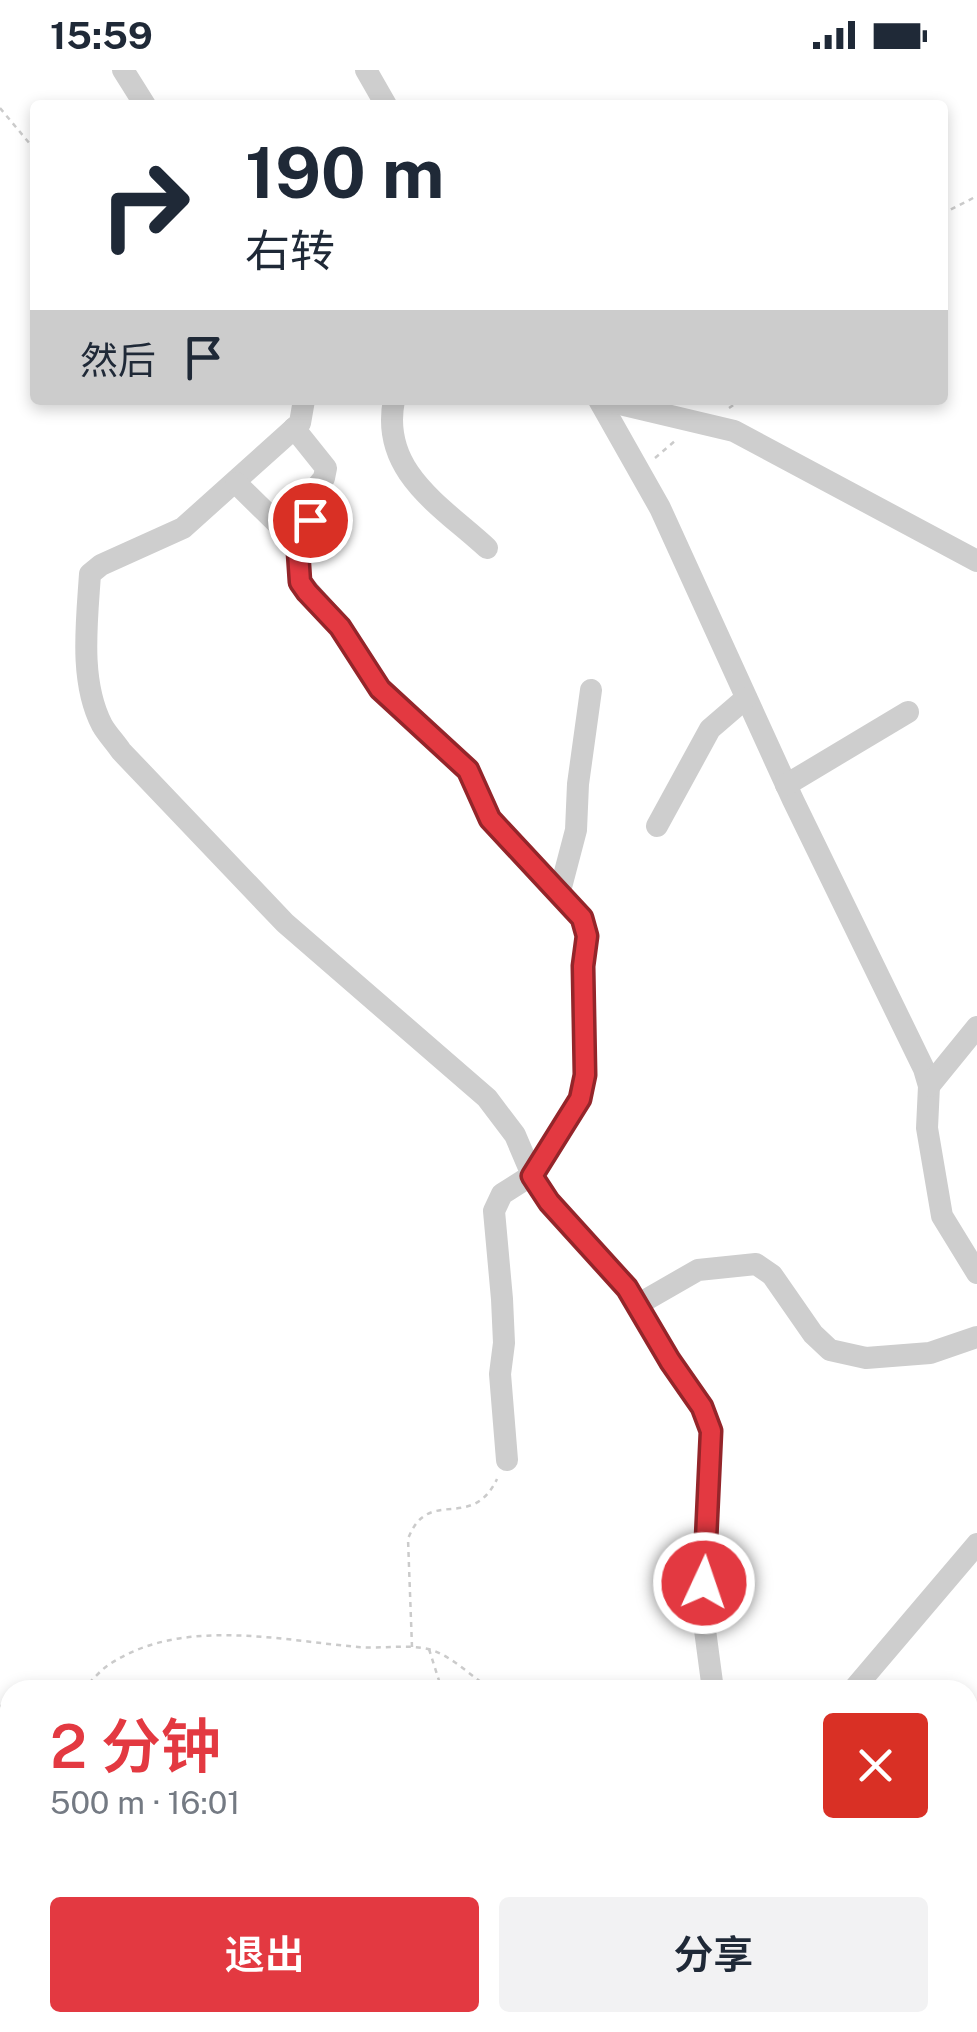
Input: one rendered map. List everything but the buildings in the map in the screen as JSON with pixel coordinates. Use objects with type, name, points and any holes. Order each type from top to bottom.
[{"type":"street","points":[[366,70],[383,100]]},
{"type":"street","points":[[129,72],[142,100]]},
{"type":"street","points":[[303,405],[300,423],[183,528],[101,565],[90,574],[90,687],[101,723],[121,750],[285,923],[487,1098],[515,1135],[532,1176],[549,1202],[627,1288],[702,1407],[711,1431],[702,1615],[712,1680]]},
{"type":"street","points":[[394,405],[391,438],[398,458],[418,485],[487,548]]},
{"type":"street","points":[[604,405],[660,508],[786,785],[924,1069],[929,1086],[927,1128],[942,1216],[977,1273]]},
{"type":"street","points":[[622,405],[734,431],[977,561]]},
{"type":"street","points":[[294,428],[326,468],[324,478],[310,495],[310,520],[298,552],[300,582],[340,627],[380,689],[468,770],[490,819],[582,918],[587,936],[583,966],[585,1075],[580,1099],[532,1176],[502,1194],[494,1212],[502,1298],[504,1343],[500,1374],[506,1460]]},
{"type":"street","points":[[236,483],[286,532],[298,552]]},
{"type":"street","points":[[560,892],[576,830],[591,690]]},
{"type":"street","points":[[658,826],[710,729],[746,698]]},
{"type":"street","points":[[786,785],[908,712]]},
{"type":"street","points":[[929,1086],[977,1026]]},
{"type":"street","points":[[637,1305],[698,1270],[756,1264],[772,1275],[813,1334],[830,1350],[866,1358],[930,1353],[977,1338]]},
{"type":"street","points":[[861,1680],[977,1544]]},
{"type":"path","points":[[0,108],[30,144]]},
{"type":"path","points":[[948,211],[977,196]]},
{"type":"path","points":[[412,1649],[408,1539],[414,1522],[428,1512],[476,1506],[492,1490],[506,1460]]},
{"type":"path","points":[[92,1680],[109,1664],[152,1644],[196,1636],[428,1649],[478,1680]]},
{"type":"path","points":[[428,1649],[439,1680]]},
{"type":"route","points":[[310,520],[298,552],[300,582],[340,627],[380,689],[468,770],[490,819],[582,918],[587,936],[583,966],[585,1075],[580,1099],[532,1176],[549,1202],[627,1288],[702,1407],[711,1431],[704,1583]]}]
